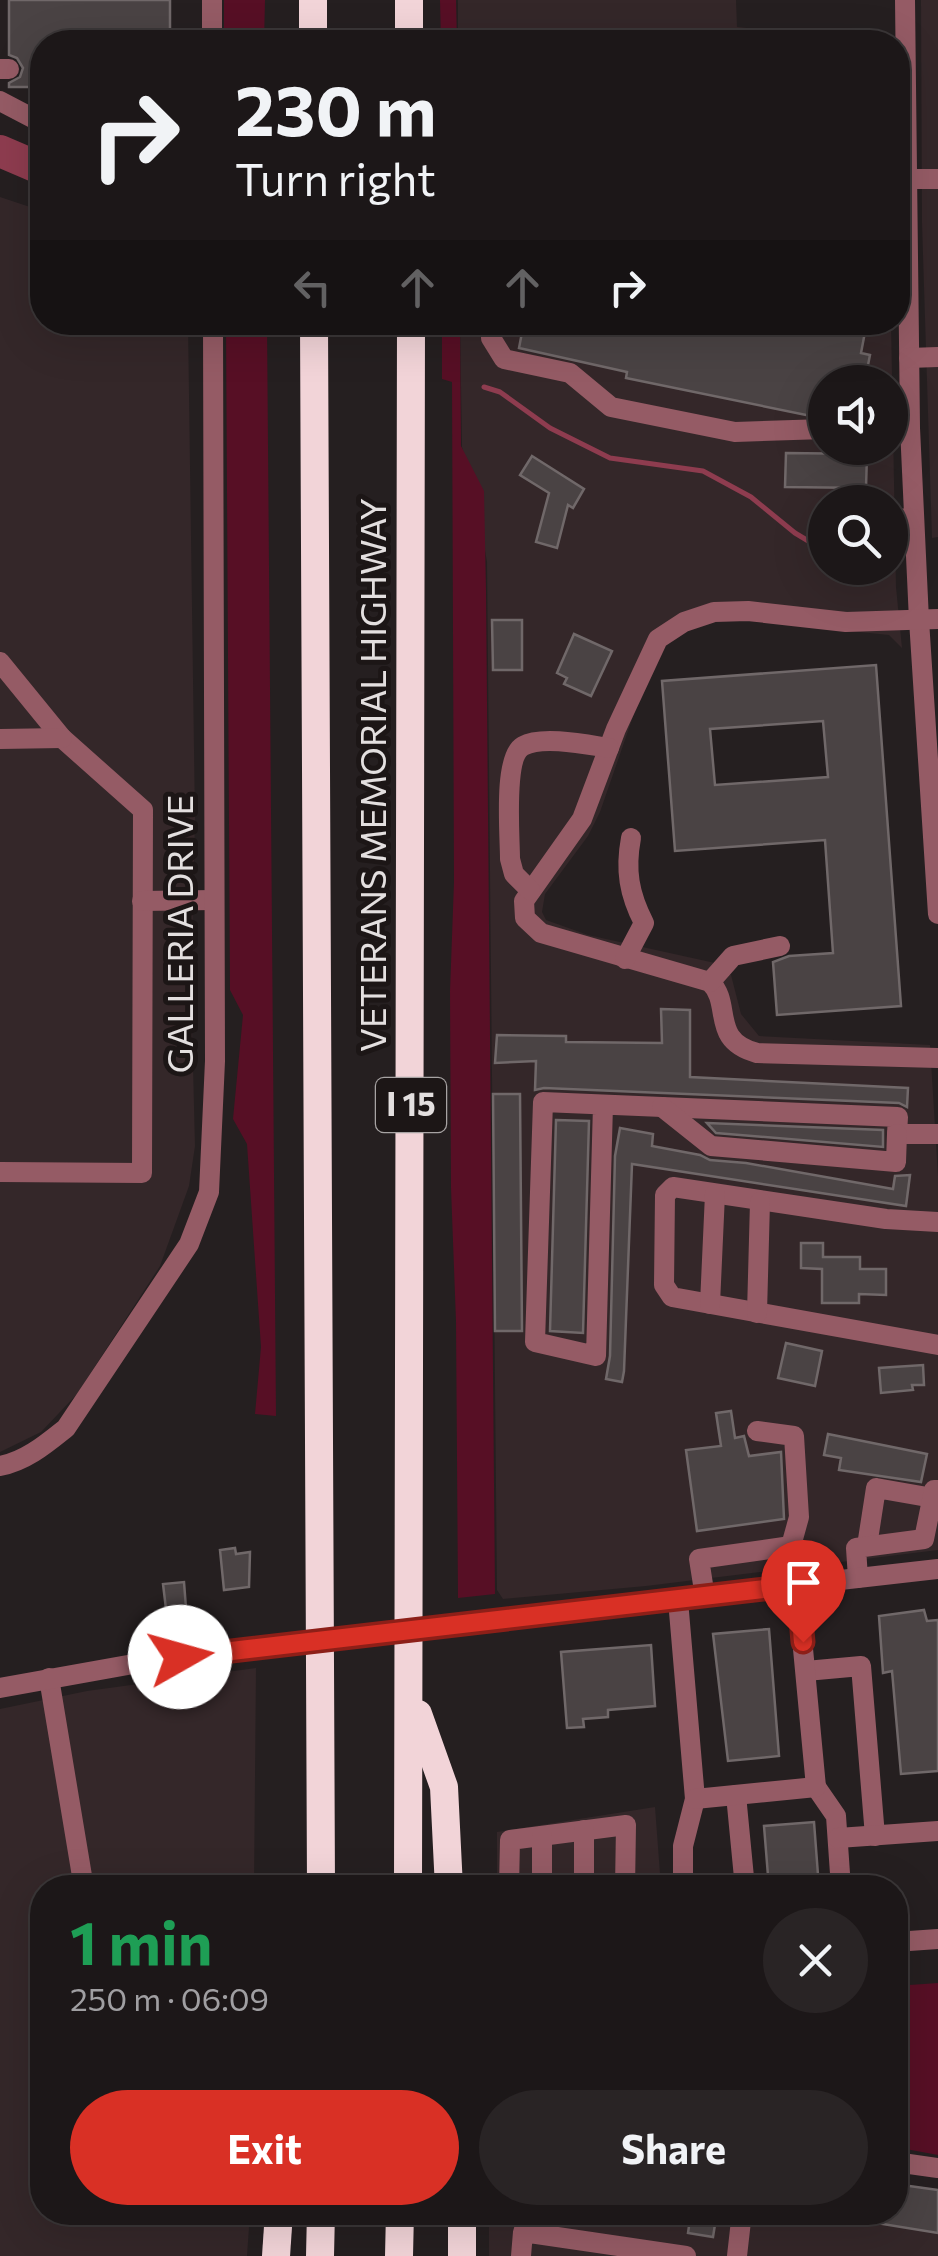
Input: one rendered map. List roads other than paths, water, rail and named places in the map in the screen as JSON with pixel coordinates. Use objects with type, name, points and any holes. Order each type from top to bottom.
[{"type":"highway","points":[[312,0],[313,30]]},
{"type":"highway","points":[[408,0],[409,30]]},
{"type":"highway","name":"VETERANS MEMORIAL HIGHWAY","points":[[314,335],[321,1875]]},
{"type":"highway","name":"VETERANS MEMORIAL HIGHWAY","points":[[408,1875],[411,335]]},
{"type":"highway","points":[[410,1693],[444,1787],[448,1875]]},
{"type":"highway","points":[[276,2256],[278,2225]]},
{"type":"highway","points":[[320,2256],[321,2225]]},
{"type":"highway","points":[[398,2256],[399,2225]]},
{"type":"highway","points":[[462,2225],[462,2256]]},
{"type":"street","points":[[212,0],[212,30]]},
{"type":"street","points":[[904,30],[905,0]]},
{"type":"street","points":[[0,101],[30,117]]},
{"type":"street","points":[[910,169],[938,179]]},
{"type":"street","name":"GALLERIA DRIVE","points":[[0,1466],[14,1463],[66,1428],[188,1244],[208,1192],[215,1061],[213,335]]},
{"type":"street","points":[[491,335],[504,359],[570,372],[612,407],[735,432],[808,430]]},
{"type":"street","points":[[906,335],[908,366]]},
{"type":"street","points":[[909,358],[938,357]]},
{"type":"street","points":[[906,465],[928,619],[938,914]]},
{"type":"street","points":[[908,518],[914,518]]},
{"type":"street","points":[[928,619],[846,622],[748,611],[714,612],[684,622],[658,638],[582,819],[524,902],[525,918],[541,933],[710,982],[716,988],[726,1029],[743,1049],[938,1058]]},
{"type":"street","points":[[0,662],[62,738],[143,810],[142,1173],[0,1172]]},
{"type":"street","points":[[0,738],[62,738]]},
{"type":"street","points":[[530,890],[514,874],[510,859],[511,761],[521,746],[538,742],[609,748]]},
{"type":"street","points":[[625,958],[644,924],[628,884],[626,864],[631,838]]},
{"type":"street","points":[[142,902],[214,900]]},
{"type":"street","points":[[710,982],[733,956],[780,946]]},
{"type":"street","points":[[604,1104],[596,1356],[535,1342],[544,1102],[604,1104],[898,1117],[896,1162],[711,1146],[662,1107]]},
{"type":"street","points":[[898,1134],[938,1134]]},
{"type":"street","points":[[938,1222],[886,1219],[673,1187],[665,1195],[664,1285],[672,1297],[938,1345]]},
{"type":"street","points":[[710,1304],[715,1194]]},
{"type":"street","points":[[757,1312],[760,1202]]},
{"type":"street","points":[[757,1431],[794,1436],[798,1518],[791,1546],[816,1787],[836,1816],[840,1875]]},
{"type":"street","points":[[858,1578],[856,1548],[924,1539],[935,1494],[876,1488],[868,1546]]},
{"type":"street","points":[[705,1596],[699,1559],[791,1546]]},
{"type":"street","points":[[0,1688],[244,1649],[938,1569]]},
{"type":"street","points":[[678,1600],[695,1799],[682,1846],[683,1875]]},
{"type":"street","points":[[806,1671],[861,1666],[875,1836]]},
{"type":"street","points":[[48,1678],[82,1875]]},
{"type":"street","points":[[695,1799],[816,1787]]},
{"type":"street","points":[[736,1795],[744,1875]]},
{"type":"street","points":[[509,1875],[510,1840],[626,1825],[625,1875]]},
{"type":"street","points":[[584,1830],[584,1875]]},
{"type":"street","points":[[838,1838],[938,1830]]},
{"type":"street","points":[[542,1836],[542,1875]]},
{"type":"street","points":[[908,1941],[938,1940]]},
{"type":"street","points":[[908,2164],[938,2168]]},
{"type":"street","points":[[736,2256],[740,2225]]},
{"type":"street","points":[[521,2256],[523,2232],[672,2255]]},
{"type":"waterway","points":[[0,151],[30,164]]},
{"type":"waterway","points":[[484,387],[500,392],[550,428],[610,458],[703,471],[751,497],[808,541]]}]
